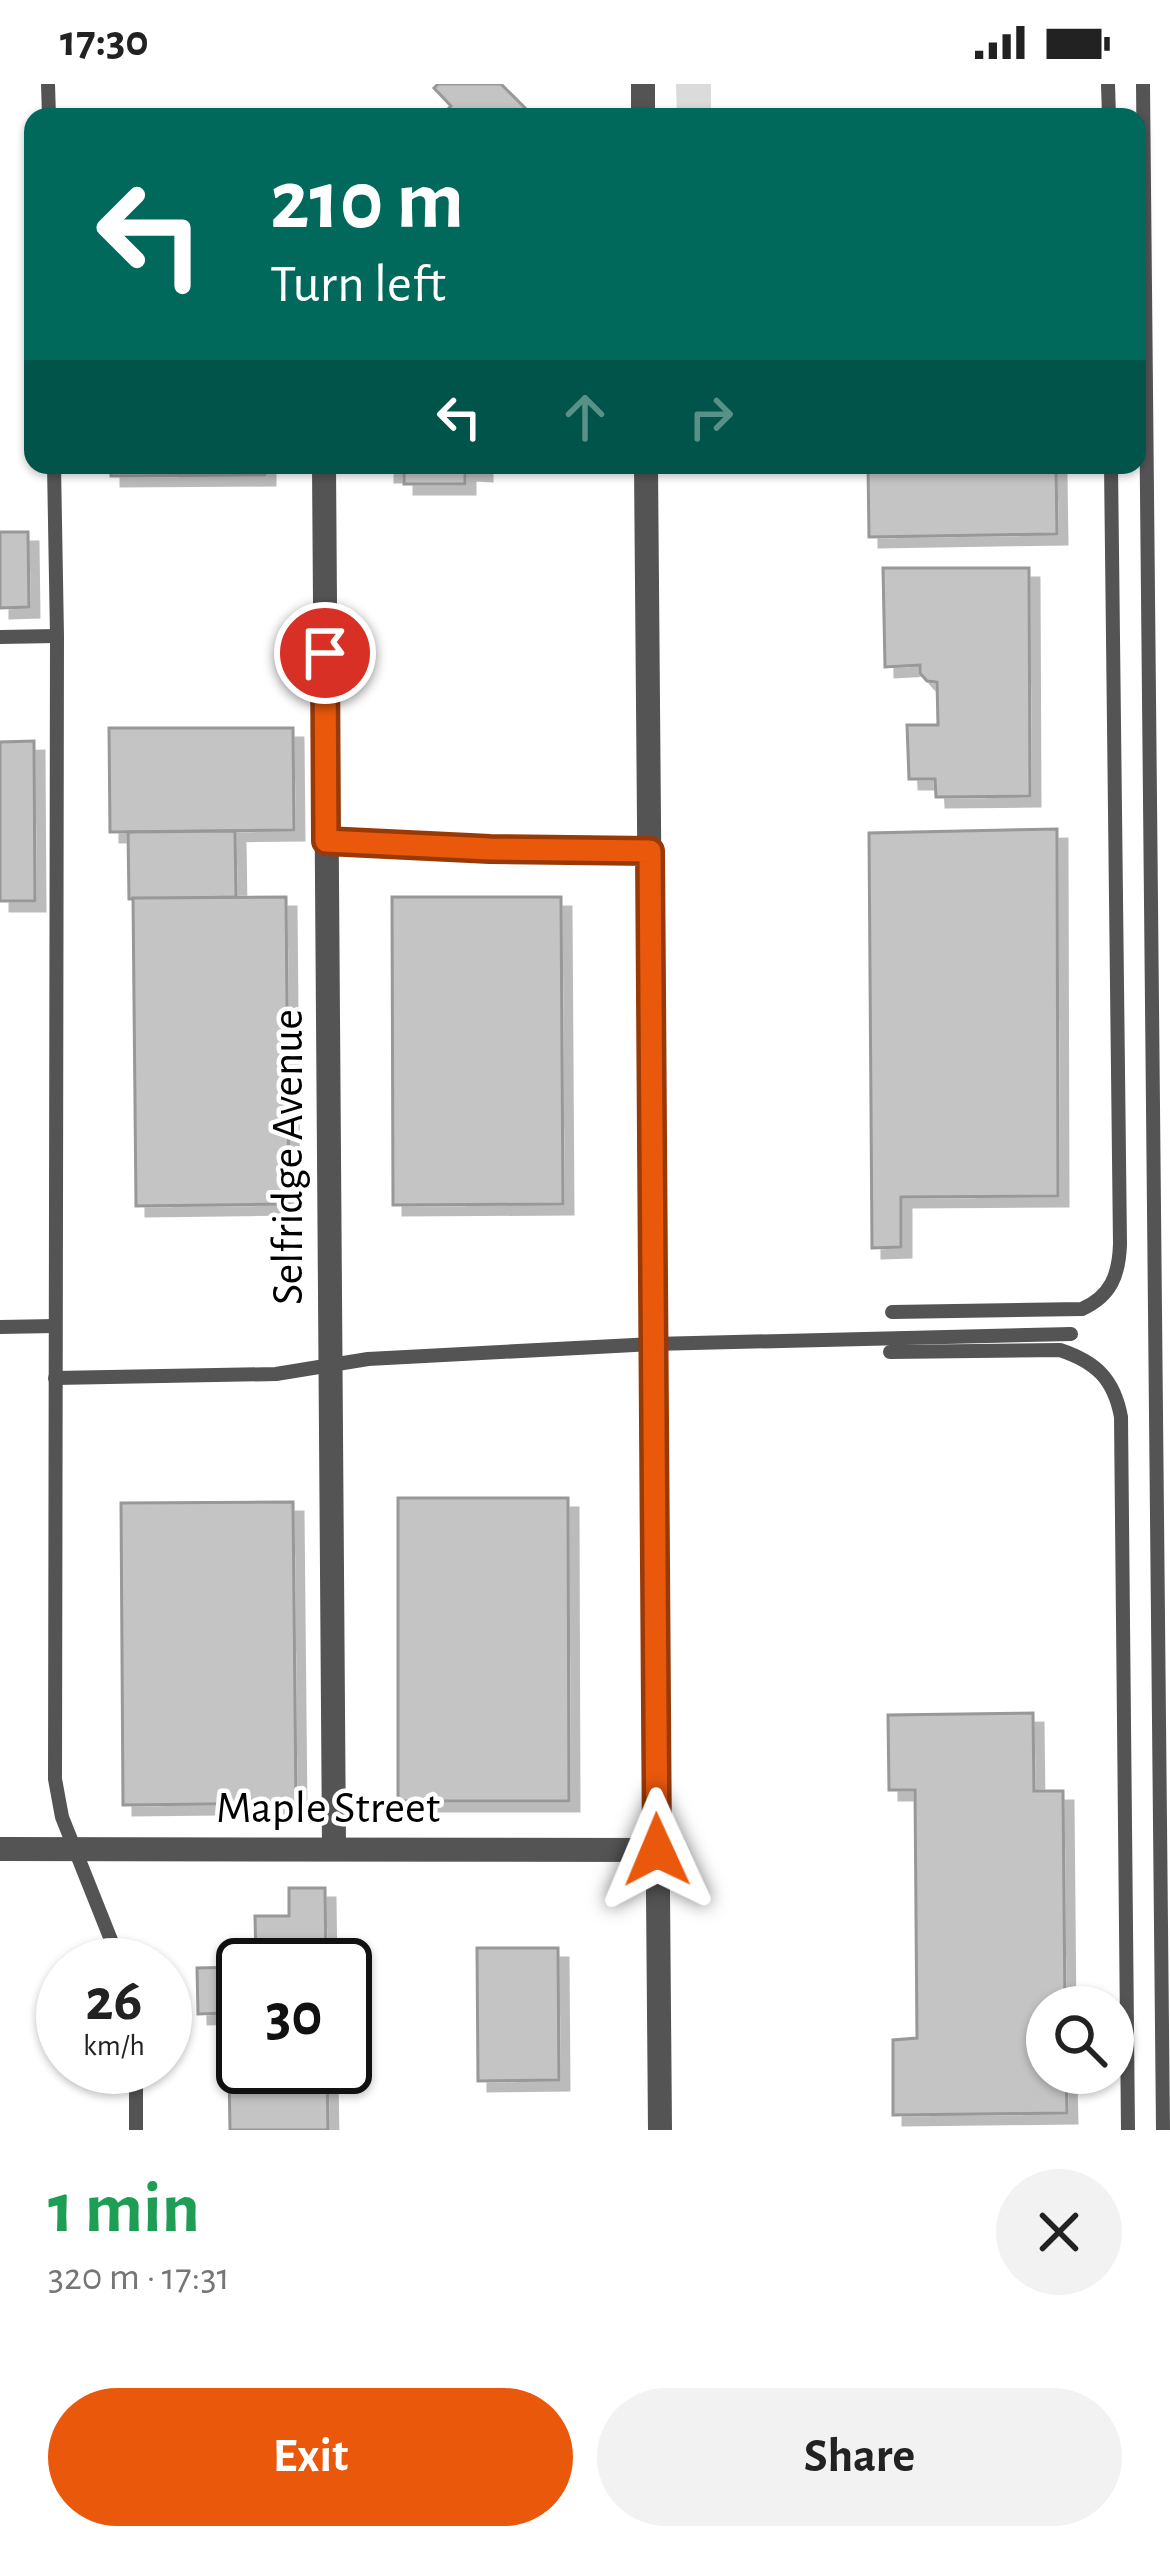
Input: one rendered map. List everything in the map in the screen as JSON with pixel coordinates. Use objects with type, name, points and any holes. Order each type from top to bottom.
[{"type":"street","name":"Selfridge Avenue","points":[[324,474],[334,1848]]},
{"type":"street","points":[[646,474],[660,2130]]},
{"type":"street","name":"Maple Street","points":[[0,1849],[657,1850]]},
{"type":"lane","points":[[1146,391],[1163,2130]]},
{"type":"lane","points":[[54,474],[56,1779],[62,1817],[111,1938]]},
{"type":"lane","points":[[892,1312],[1082,1309],[1098,1301],[1117,1276],[1111,474]]},
{"type":"lane","points":[[0,637],[57,636]]},
{"type":"lane","points":[[326,841],[650,851]]},
{"type":"lane","points":[[0,1328],[55,1326]]},
{"type":"lane","points":[[55,1378],[277,1375],[368,1358],[653,1344],[1071,1334]]},
{"type":"lane","points":[[890,1352],[1060,1349],[1084,1358],[1105,1375],[1118,1402],[1128,2130]]},
{"type":"lane","points":[[136,2094],[136,2130]]},
{"type":"shaded area","points":[[676,84],[711,84],[711,108],[677,108]]},
{"type":"building","points":[[438,84],[501,84],[525,108],[449,108],[434,88]]},
{"type":"building","points":[[111,474],[265,474],[265,475]]},
{"type":"building","points":[[404,474],[465,474],[465,484],[404,484]]},
{"type":"building","points":[[868,474],[1056,474],[1057,534],[869,537]]},
{"type":"building","points":[[0,532],[28,532],[29,607],[0,608]]},
{"type":"building","points":[[883,568],[1029,568],[1030,796],[936,797],[935,779],[909,779],[907,725],[938,725],[937,682],[927,681],[920,665],[885,667]]},
{"type":"building","points":[[109,728],[293,728],[294,830],[110,832]]},
{"type":"building","points":[[34,741],[35,901],[0,901],[0,742]]},
{"type":"building","points":[[1057,829],[1058,1196],[901,1197],[901,1247],[872,1248],[869,833]]},
{"type":"building","points":[[235,831],[236,897],[129,899],[128,832]]},
{"type":"building","points":[[286,897],[289,1204],[136,1206],[133,898]]},
{"type":"building","points":[[392,897],[561,897],[563,1204],[393,1205]]},
{"type":"building","points":[[398,1498],[568,1498],[569,1801],[398,1801]]},
{"type":"building","points":[[293,1502],[296,1803],[123,1805],[121,1503]]},
{"type":"building","points":[[1033,1713],[1034,1791],[1063,1791],[1065,1986],[1026,1986],[1026,2094],[1067,2094],[1067,2113],[893,2115],[893,2040],[917,2038],[915,1790],[889,1790],[888,1715]]},
{"type":"building","points":[[289,1888],[325,1888],[326,1938],[255,1938],[255,1916],[289,1916]]},
{"type":"building","points":[[477,1948],[558,1948],[559,2080],[478,2081]]},
{"type":"building","points":[[197,1968],[216,1968],[216,2013],[198,2014]]},
{"type":"building","points":[[229,2094],[327,2094],[328,2130],[230,2130]]},
{"type":"route","points":[[325,653],[326,841],[650,851],[657,1850]]}]
